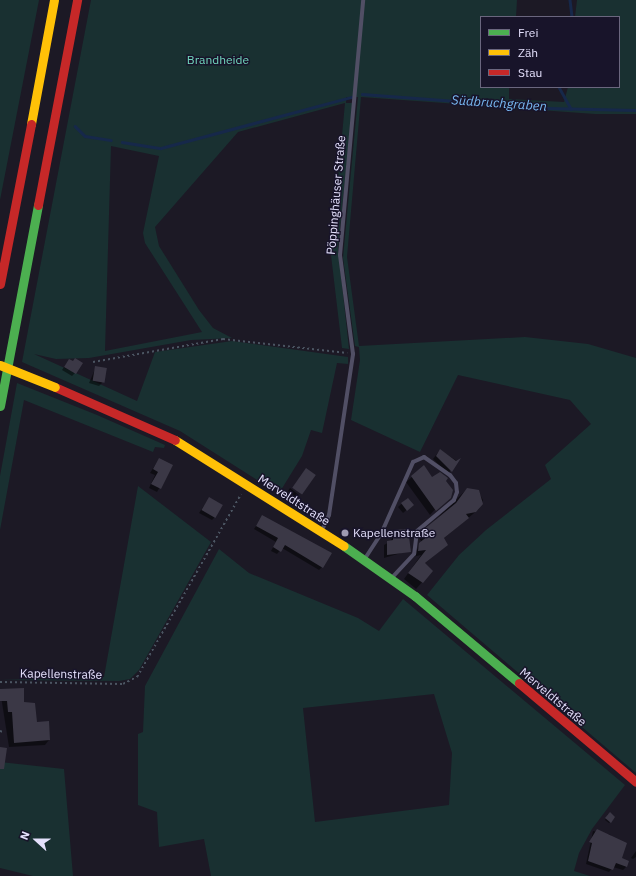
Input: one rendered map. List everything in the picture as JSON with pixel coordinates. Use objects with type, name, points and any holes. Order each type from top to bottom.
[{"type":"main road","points":[[0,284],[54,0]]},
{"type":"main road","points":[[0,406],[77,0]]},
{"type":"main road","name":"Merveldtstraße","points":[[0,365],[55,387],[175,440],[321,532],[391,579],[636,782]]},
{"type":"lane","name":"Pöppinghäuser Straße","points":[[321,532],[329,515],[353,354],[340,255],[363,0]]},
{"type":"lane","points":[[363,560],[380,534],[413,462],[424,457],[450,475],[456,483],[457,492],[454,500],[417,531],[414,554],[391,579]]},
{"type":"path","points":[[93,362],[223,339],[353,354]]},
{"type":"path","name":"Kapellenstraße","points":[[0,682],[123,684],[137,677],[247,484]]},
{"type":"green space","points":[[0,0],[39,0],[0,200]]},
{"type":"green space","name":"Brandheide","points":[[91,0],[517,0],[516,16],[480,16],[480,88],[509,88],[509,99],[564,102],[568,88],[620,88],[620,16],[575,16],[577,0],[636,0],[636,114],[595,114],[361,97],[347,257],[359,346],[525,337],[588,344],[636,358],[636,773],[427,595],[459,555],[486,530],[551,479],[545,465],[591,424],[570,400],[458,375],[420,452],[351,420],[360,360],[359,347],[355,346],[343,258],[358,97],[346,97],[346,103],[353,103],[338,248],[349,349],[342,348],[331,255],[345,103],[238,132],[155,227],[159,246],[199,310],[213,328],[232,338],[191,340],[89,358],[56,359],[34,354],[137,401],[155,352],[232,341],[348,357],[348,364],[337,363],[322,433],[311,430],[302,456],[281,490],[276,487],[273,490],[180,431],[22,362]],"holes":[[[111,146],[159,156],[143,233],[145,243],[202,332],[105,351]]]},
{"type":"green space","points":[[17,383],[97,415],[165,445],[164,448],[155,447],[153,452],[24,400],[0,530],[0,476]]},
{"type":"green space","points":[[138,486],[211,542],[139,670],[130,679],[119,681],[0,680],[104,677]]},
{"type":"green space","points":[[219,549],[249,573],[358,618],[379,631],[403,599],[625,785],[592,829],[579,853],[574,871],[590,876],[211,876],[204,839],[159,847],[157,812],[138,805],[138,734],[143,732],[145,686]],"holes":[[[434,694],[452,753],[449,805],[315,822],[303,708]]]},
{"type":"green space","points":[[0,762],[64,769],[73,876],[33,876],[0,868]]},
{"type":"building","points":[[75,358],[83,363],[76,374],[64,367],[69,359],[73,361]]},
{"type":"building","points":[[95,366],[107,368],[105,383],[93,381]]},
{"type":"building","points":[[440,449],[456,461],[461,458],[452,472],[436,456]]},
{"type":"building","points":[[159,458],[173,465],[161,489],[151,484],[158,472],[153,469]]},
{"type":"building","points":[[424,465],[432,477],[440,472],[448,478],[446,481],[453,490],[451,498],[436,511],[411,476]]},
{"type":"building","points":[[306,468],[316,475],[302,495],[292,488]]},
{"type":"building","points":[[467,488],[479,490],[483,504],[476,512],[466,514],[469,518],[444,538],[448,545],[425,563],[433,571],[423,583],[408,573],[426,550],[418,551],[419,543],[428,536],[423,530],[456,503]]},
{"type":"building","points":[[209,497],[223,505],[215,518],[202,510]]},
{"type":"building","points":[[408,498],[414,505],[407,511],[401,503]]},
{"type":"building","points":[[262,515],[332,553],[323,568],[285,545],[281,552],[273,547],[278,538],[256,526]]},
{"type":"building","points":[[408,529],[411,552],[387,555],[387,541],[393,540],[393,530]]},
{"type":"building","points":[[24,688],[24,702],[35,703],[37,722],[49,721],[50,740],[14,743],[12,712],[8,712],[7,701],[0,701],[0,689]]},
{"type":"building","points":[[0,747],[7,748],[4,769],[0,769]]},
{"type":"building","points":[[610,812],[615,817],[611,823],[605,818]]},
{"type":"building","points":[[597,829],[627,843],[622,858],[629,861],[627,867],[616,863],[613,870],[588,861],[592,843],[589,842]]},
{"type":"waterway","points":[[570,0],[572,16]]},
{"type":"waterway","points":[[560,88],[571,109]]},
{"type":"waterway","name":"Südbruchgraben","points":[[362,94],[547,108],[636,110]]},
{"type":"waterway","name":"Südbruchgraben","points":[[122,142],[161,148],[351,97]]},
{"type":"waterway","name":"Südbruchgraben","points":[[75,126],[85,136],[111,140]]},
{"type":"traffic: fast","points":[[0,406],[38,205]]},
{"type":"traffic: fast","points":[[344,546],[415,596],[519,683]]},
{"type":"traffic: slow","points":[[31,124],[54,0]]},
{"type":"traffic: slow","points":[[0,365],[55,387]]},
{"type":"traffic: slow","points":[[175,440],[344,546]]},
{"type":"traffic: jam","points":[[38,205],[77,0]]},
{"type":"traffic: jam","points":[[0,284],[31,124]]},
{"type":"traffic: jam","points":[[55,387],[175,440]]},
{"type":"traffic: jam","points":[[519,683],[636,782]]},
{"type":"place","name":"Kapellenstraße","points":[[345,533]]}]
